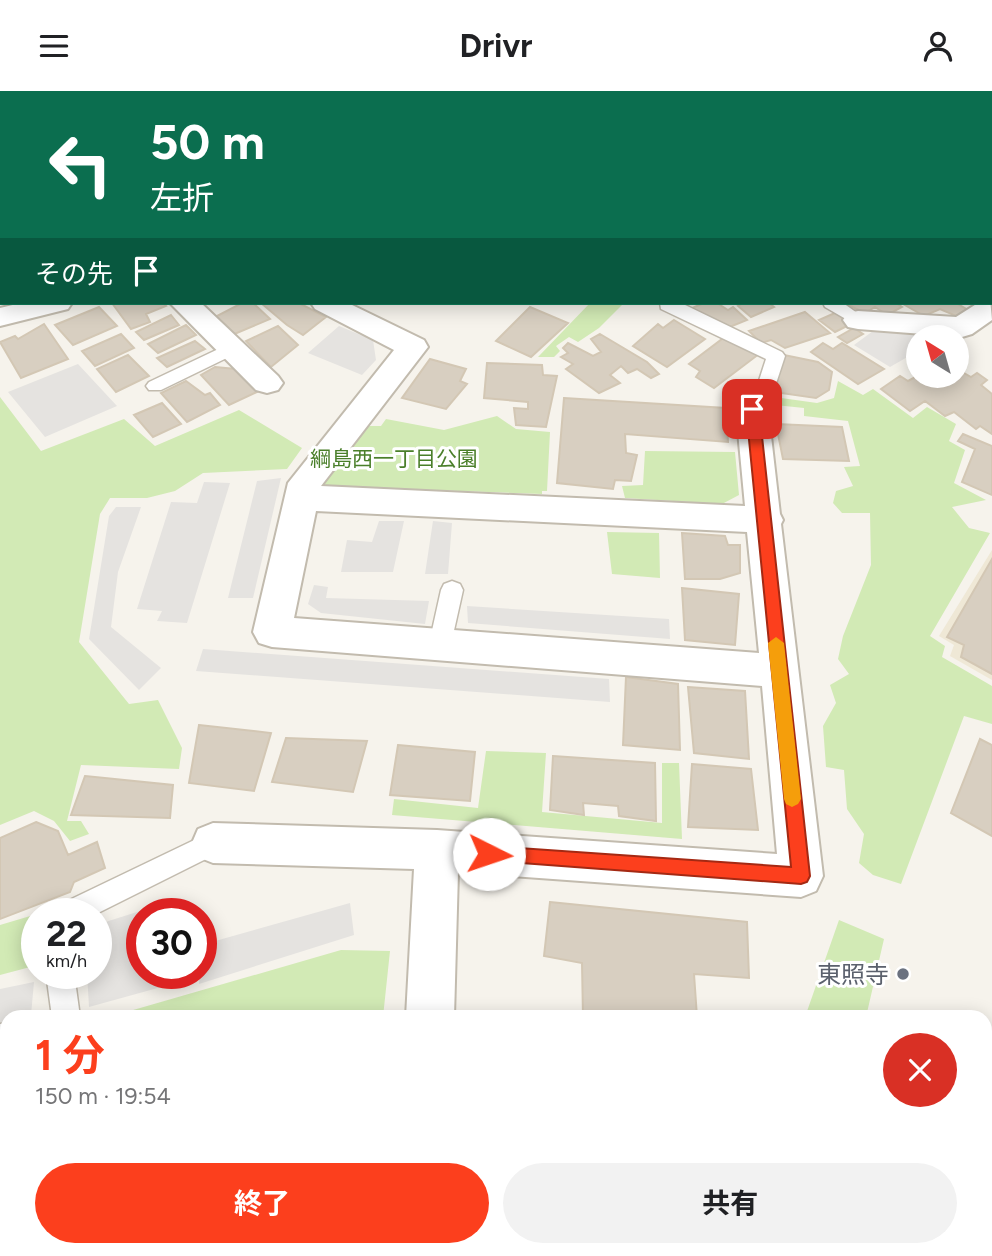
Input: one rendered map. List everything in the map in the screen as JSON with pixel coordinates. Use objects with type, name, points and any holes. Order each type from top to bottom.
[{"type":"street","points":[[6,312],[46,305]]},
{"type":"street","points":[[186,305],[267,383]]},
{"type":"street","points":[[343,306],[413,347],[305,483],[272,632],[778,671]]},
{"type":"street","points":[[858,320],[962,327],[992,307]]},
{"type":"street","points":[[214,843],[437,850],[801,876],[778,671],[766,520],[752,409]]},
{"type":"street","points":[[301,498],[766,520]]},
{"type":"street","points":[[430,1010],[437,850]]},
{"type":"lane","points":[[667,305],[776,356],[761,403],[752,409]]},
{"type":"lane","points":[[834,305],[858,320]]},
{"type":"lane","points":[[155,386],[231,349]]},
{"type":"lane","points":[[440,644],[452,590]]},
{"type":"lane","points":[[101,898],[214,843]]},
{"type":"lane","points":[[62,989],[65,1010]]},
{"type":"shaded area","points":[[339,326],[373,340],[376,360],[362,375],[308,353]]},
{"type":"shaded area","points":[[873,331],[906,333],[906,358],[890,367],[854,345]]},
{"type":"shaded area","points":[[78,364],[117,406],[45,437],[8,392]]},
{"type":"shaded area","points":[[281,478],[253,598],[228,598],[257,481]]},
{"type":"shaded area","points":[[204,482],[230,483],[187,623],[157,621],[162,611],[137,609],[171,502],[197,503]]},
{"type":"shaded area","points":[[116,507],[141,507],[118,572],[111,627],[161,668],[139,690],[89,639],[109,516]]},
{"type":"shaded area","points":[[379,521],[404,521],[393,572],[341,572],[347,540],[372,542]]},
{"type":"shaded area","points":[[433,521],[452,523],[448,574],[425,574]]},
{"type":"shaded area","points":[[992,550],[992,680],[950,656],[954,645],[939,636]]},
{"type":"shaded area","points":[[314,585],[328,587],[326,598],[429,601],[425,624],[321,613],[308,604]]},
{"type":"shaded area","points":[[467,606],[669,619],[670,639],[468,623]]},
{"type":"shaded area","points":[[203,649],[609,679],[610,702],[196,671]]},
{"type":"shaded area","points":[[350,903],[354,935],[217,978],[217,940]]},
{"type":"shaded area","points":[[126,915],[126,989],[154,989],[89,1007],[88,989],[112,989],[112,920]]},
{"type":"shaded area","points":[[21,985],[21,989],[33,989],[31,1010],[0,1010],[0,989]]},
{"type":"green space","points":[[588,305],[622,305],[599,328],[578,342],[569,337],[556,346],[560,351],[554,357],[538,357]]},
{"type":"green space","points":[[838,381],[863,395],[873,389],[913,418],[927,407],[956,424],[949,441],[965,450],[954,483],[986,500],[952,507],[969,528],[990,533],[930,636],[945,646],[942,657],[992,686],[992,724],[964,716],[901,884],[873,875],[859,863],[864,834],[847,809],[844,770],[826,767],[823,726],[836,703],[830,685],[849,674],[838,659],[843,636],[871,565],[870,513],[842,513],[833,503],[836,491],[853,486],[844,467],[860,466],[848,421],[804,416],[804,408],[775,405],[774,397],[817,403],[834,398]]},
{"type":"green space","points":[[0,397],[41,451],[124,419],[155,446],[239,410],[302,448],[287,469],[203,473],[175,491],[147,498],[110,498],[100,514],[79,642],[129,704],[158,700],[182,748],[179,769],[81,765],[67,821],[81,821],[89,834],[70,841],[54,821],[34,811],[0,825]]},
{"type":"green space","name":"綱島西一丁目公園","points":[[497,416],[516,429],[550,432],[547,491],[542,491],[542,494],[316,486],[367,426],[381,426],[386,419],[444,430]]},
{"type":"green space","points":[[645,451],[735,452],[739,495],[722,504],[625,498],[622,486],[643,485]]},
{"type":"green space","points":[[607,532],[659,533],[660,578],[612,574]]},
{"type":"green space","points":[[486,751],[546,753],[542,812],[662,823],[662,763],[679,763],[682,839],[392,815],[394,799],[478,808]]},
{"type":"green space","points":[[21,919],[21,969],[0,975],[0,925]]},
{"type":"green space","points":[[839,920],[884,939],[868,1010],[807,1010]]},
{"type":"green space","points":[[341,950],[390,951],[384,1010],[133,1010],[206,989],[217,989],[217,986]]},
{"type":"building","points":[[113,305],[166,306],[146,314],[150,322],[131,329]]},
{"type":"building","points":[[238,305],[255,305],[270,319],[232,335],[215,317]]},
{"type":"building","points":[[263,305],[303,305],[326,317],[303,335]]},
{"type":"building","points":[[699,305],[720,305],[728,310],[733,307],[747,320],[727,328],[719,321],[711,322],[692,308]]},
{"type":"building","points":[[772,305],[774,307],[751,317],[738,306]]},
{"type":"building","points":[[848,305],[902,307],[887,315],[875,307],[865,313]]},
{"type":"building","points":[[905,305],[959,305],[968,310],[956,316],[940,309],[924,316]]},
{"type":"building","points":[[99,307],[117,326],[73,345],[55,325]]},
{"type":"building","points":[[530,307],[568,323],[531,357],[496,341]]},
{"type":"building","points":[[805,312],[830,333],[785,348],[771,340],[761,343],[749,331]]},
{"type":"building","points":[[835,313],[851,324],[835,332],[819,320]]},
{"type":"building","points":[[171,315],[179,325],[144,340],[136,332]]},
{"type":"building","points":[[674,320],[705,339],[667,367],[633,346],[658,324],[663,328]]},
{"type":"building","points":[[44,324],[68,359],[21,378],[0,342],[15,336],[18,339]]},
{"type":"building","points":[[186,325],[196,335],[158,353],[148,344]]},
{"type":"building","points":[[278,326],[298,345],[271,367],[246,341]]},
{"type":"building","points":[[854,328],[863,334],[847,343],[838,337]]},
{"type":"building","points":[[121,334],[134,348],[95,366],[82,351]]},
{"type":"building","points":[[600,334],[647,362],[659,374],[651,378],[637,369],[628,373],[621,366],[610,375],[620,383],[599,393],[566,369],[573,364],[561,357],[568,353],[563,348],[568,343],[593,356],[601,352],[591,339]]},
{"type":"building","points":[[726,336],[759,354],[714,388],[696,377],[700,371],[689,364]]},
{"type":"building","points":[[195,341],[205,349],[167,367],[157,358]]},
{"type":"building","points":[[823,343],[833,349],[842,343],[884,369],[858,384],[811,352]]},
{"type":"building","points":[[128,355],[149,376],[116,392],[97,369]]},
{"type":"building","points":[[784,355],[818,362],[832,372],[829,390],[816,398],[774,392]]},
{"type":"building","points":[[430,359],[466,369],[460,381],[467,384],[446,409],[402,398]]},
{"type":"building","points":[[487,363],[542,365],[543,375],[557,376],[546,427],[516,425],[514,408],[528,409],[528,402],[484,398]]},
{"type":"building","points":[[215,367],[236,369],[261,390],[229,405],[201,375]]},
{"type":"building","points":[[977,373],[987,380],[981,385],[992,394],[992,434],[980,426],[976,429],[954,412],[945,416],[925,401],[910,411],[881,389],[900,376],[906,380],[906,389],[970,389],[970,376]]},
{"type":"building","points":[[186,381],[205,395],[210,393],[220,405],[187,422],[161,393]]},
{"type":"building","points":[[564,398],[726,408],[728,442],[625,434],[626,453],[637,455],[631,481],[615,480],[613,489],[557,483]]},
{"type":"building","points":[[162,403],[181,424],[153,437],[134,415]]},
{"type":"building","points":[[776,424],[842,427],[849,461],[783,459]]},
{"type":"building","points":[[963,434],[992,446],[992,495],[962,482],[975,449],[958,441]]},
{"type":"building","points":[[682,533],[725,536],[728,545],[740,545],[740,573],[720,579],[685,579]]},
{"type":"building","points":[[992,559],[992,674],[961,657],[964,645],[947,637]]},
{"type":"building","points":[[682,588],[739,594],[735,645],[685,640]]},
{"type":"building","points":[[626,677],[678,684],[680,750],[623,745]]},
{"type":"building","points":[[688,687],[745,691],[749,759],[694,753]]},
{"type":"building","points":[[199,725],[271,733],[254,791],[189,783]]},
{"type":"building","points":[[286,738],[367,741],[353,792],[272,782]]},
{"type":"building","points":[[980,739],[992,745],[992,836],[951,813]]},
{"type":"building","points":[[398,745],[475,752],[470,801],[390,795]]},
{"type":"building","points":[[553,756],[655,763],[656,821],[619,816],[618,806],[583,803],[584,815],[550,810]]},
{"type":"building","points":[[692,764],[751,769],[758,830],[688,827]]},
{"type":"building","points":[[85,776],[173,785],[170,818],[71,815]]},
{"type":"building","points":[[36,822],[58,831],[68,855],[97,842],[105,868],[74,882],[70,892],[54,898],[21,898],[21,911],[0,919],[0,838]]},
{"type":"building","points":[[550,902],[747,922],[749,978],[694,974],[697,1010],[583,1010],[582,963],[544,956]]},
{"type":"slow traffic","points":[[776,643],[792,799]]},
{"type":"place","name":"東照寺","points":[[903,974]]},
{"type":"route","points":[[489,854],[801,876],[778,671],[766,520],[752,409]]}]
